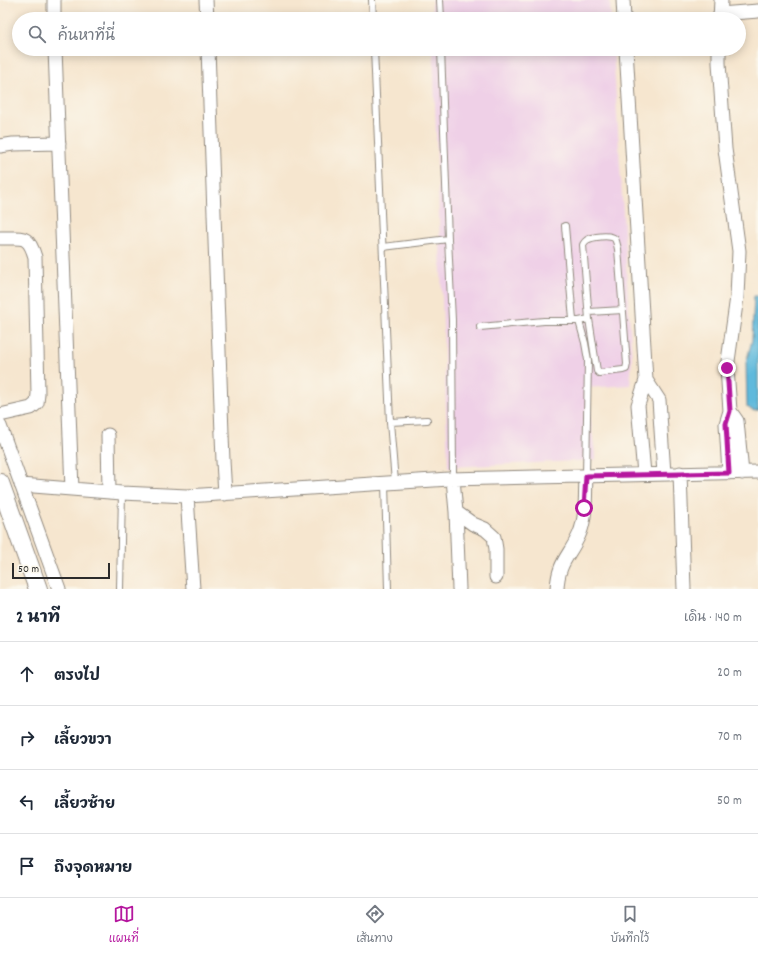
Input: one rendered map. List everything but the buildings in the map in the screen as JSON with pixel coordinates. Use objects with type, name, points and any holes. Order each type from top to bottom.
[{"type":"main road","points":[[0,483],[38,589]]},
{"type":"street","points":[[54,0],[54,12]]},
{"type":"street","points":[[206,0],[207,12]]},
{"type":"street","points":[[623,0],[624,12]]},
{"type":"street","points":[[720,12],[721,0]]},
{"type":"street","points":[[746,13],[758,11]]},
{"type":"street","points":[[56,56],[72,489]]},
{"type":"street","points":[[208,56],[225,494]]},
{"type":"street","points":[[626,56],[646,380],[638,405],[644,474]]},
{"type":"street","points":[[719,56],[725,150],[739,250],[737,297],[727,368],[730,411],[726,424],[729,473]]},
{"type":"street","points":[[0,146],[13,144],[59,143]]},
{"type":"street","points":[[0,238],[21,238],[28,241],[32,246],[35,257],[38,394],[37,403],[31,408],[0,415]]},
{"type":"street","points":[[646,380],[659,400],[664,474]]},
{"type":"street","points":[[730,411],[737,421],[742,473]]},
{"type":"street","points":[[0,426],[59,589]]},
{"type":"street","points":[[108,435],[109,492]]},
{"type":"street","points":[[21,485],[122,493],[187,496],[453,479],[758,472]]},
{"type":"street","points":[[680,474],[684,589]]},
{"type":"street","points":[[556,589],[557,577],[562,565],[582,528],[586,476]]},
{"type":"street","points":[[453,479],[459,589]]},
{"type":"street","points":[[187,496],[193,589]]},
{"type":"street","points":[[456,512],[473,524],[485,529],[494,537],[496,549],[496,577]]},
{"type":"lane","points":[[372,0],[373,12]]},
{"type":"lane","points":[[440,0],[441,12]]},
{"type":"lane","points":[[374,56],[390,422],[388,589]]},
{"type":"lane","points":[[442,56],[452,320],[453,479]]},
{"type":"lane","points":[[565,226],[576,321],[585,342],[588,360],[586,476]]},
{"type":"lane","points":[[591,238],[614,238],[617,242],[618,249],[627,364],[626,368],[623,370],[599,373],[597,371],[588,312],[582,245],[585,241],[591,238]]},
{"type":"lane","points":[[383,247],[448,239]]},
{"type":"lane","points":[[588,312],[623,310]]},
{"type":"lane","points":[[480,327],[589,319]]},
{"type":"lane","points":[[390,422],[427,420]]},
{"type":"lane","points":[[120,589],[122,493]]},
{"type":"shaded area","points":[[432,0],[610,0],[611,12],[432,12]]},
{"type":"shaded area","points":[[433,56],[613,56],[632,361],[630,385],[586,388],[596,460],[448,467]]},
{"type":"water","points":[[754,296],[758,296],[758,410],[754,411],[747,407],[746,363],[752,340]]},
{"type":"route","points":[[584,508],[586,476],[729,473],[726,424],[730,411],[727,368]]}]
